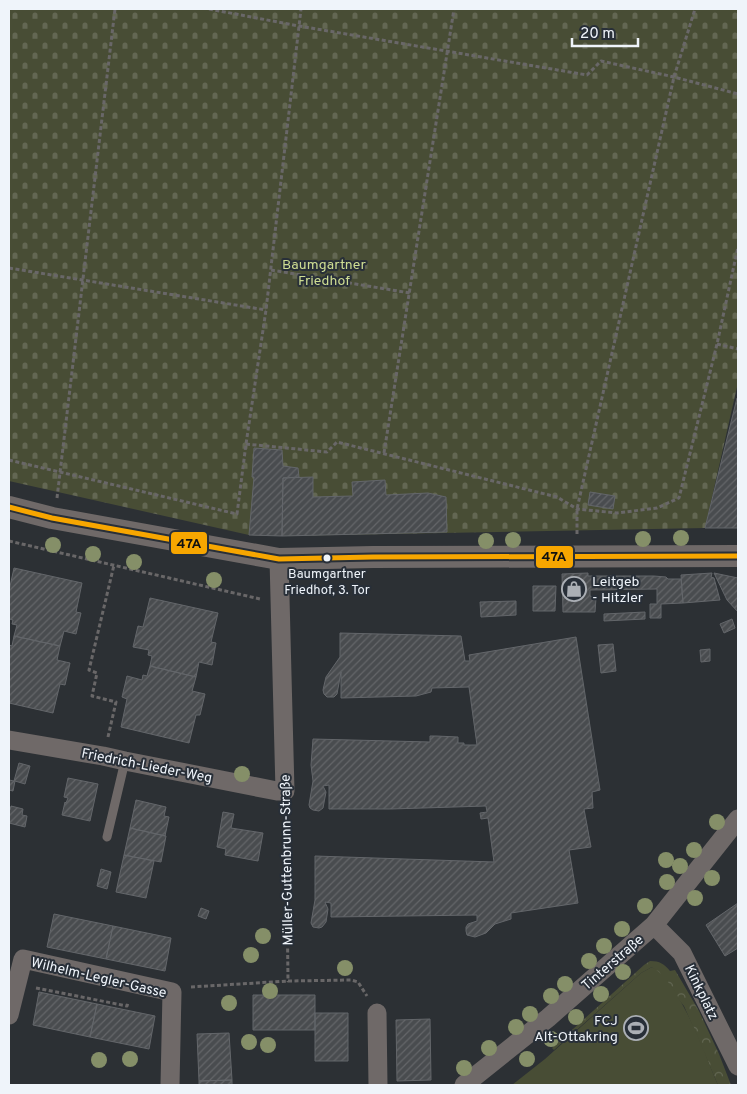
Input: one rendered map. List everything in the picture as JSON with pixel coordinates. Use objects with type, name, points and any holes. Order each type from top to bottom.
[{"type":"street","points":[[9,507],[52,518],[279,559],[738,556]]},
{"type":"street","name":"Müller-Guttenbrunn-Straße","points":[[279,559],[285,791]]},
{"type":"street","name":"Friedrich-Lieder-Weg","points":[[9,740],[285,791]]},
{"type":"street","name":"Tinterstraße","points":[[464,1085],[548,1018],[654,925],[738,819]]},
{"type":"street","name":"Kinkplatz","points":[[654,925],[682,953],[738,1066]]},
{"type":"street","name":"Wilhelm-Legler-Gasse","points":[[9,1015],[22,959],[172,992],[170,1085]]},
{"type":"street","points":[[377,1013],[378,1085]]},
{"type":"lane","points":[[107,837],[125,761]]},
{"type":"path","points":[[52,518],[60,472],[115,9]]},
{"type":"path","points":[[209,9],[587,75],[601,61],[674,77],[738,94]]},
{"type":"path","points":[[9,460],[237,514],[266,310],[301,9]]},
{"type":"path","points":[[384,453],[454,9]]},
{"type":"path","points":[[577,556],[577,510],[674,77],[695,9]]},
{"type":"path","points":[[246,444],[327,452],[337,442],[558,497],[577,510],[617,513],[657,508],[680,498],[738,247]]},
{"type":"path","points":[[9,268],[266,310]]},
{"type":"path","points":[[271,270],[410,293]]},
{"type":"path","points":[[717,344],[738,349]]},
{"type":"path","points":[[9,541],[262,599]]},
{"type":"path","points":[[103,756],[116,702],[92,696],[96,673],[89,670],[114,566]]},
{"type":"path","name":"Müller-Guttenbrunn-Straße","points":[[285,791],[288,981]]},
{"type":"path","points":[[172,992],[196,986],[351,980],[358,982],[377,1013]]},
{"type":"path","points":[[16,984],[69,992],[127,1006],[128,1002]]},
{"type":"green space","name":"Baumgartner Friedhof","points":[[9,9],[738,9],[738,386],[705,528],[282,536],[249,535],[9,481]]},
{"type":"green space","points":[[650,961],[662,963],[670,971],[675,970],[699,1011],[731,1085],[718,1085],[684,1006],[652,967],[641,973],[554,1050],[552,1048]]},
{"type":"green space","name":"FCJ Alt-Ottakring","points":[[652,967],[673,988],[682,1003],[718,1085],[512,1085],[545,1059],[641,973]]},
{"type":"building","points":[[737,398],[738,528],[705,528]]},
{"type":"building","points":[[254,448],[282,450],[283,466],[298,468],[299,477],[283,478],[282,536],[249,535],[254,477],[252,477]]},
{"type":"building","points":[[313,477],[313,497],[353,496],[352,482],[385,480],[386,495],[428,493],[446,497],[447,532],[282,536],[283,478]]},
{"type":"building","points":[[590,492],[615,496],[613,509],[588,505]]},
{"type":"building","points":[[14,568],[82,583],[76,612],[81,613],[76,634],[64,631],[60,646],[14,636],[17,625],[12,624],[13,620],[9,619],[9,591]]},
{"type":"building","points":[[588,573],[588,576],[654,576],[681,579],[683,603],[661,604],[661,618],[650,618],[650,604],[657,604],[657,589],[590,590],[590,596],[596,598],[595,612],[563,612],[562,574]]},
{"type":"building","points":[[712,573],[711,577],[714,578],[720,600],[683,603],[681,575]]},
{"type":"building","points":[[714,573],[738,578],[738,612],[727,600]]},
{"type":"building","points":[[533,586],[556,586],[555,611],[533,611]]},
{"type":"building","points":[[150,598],[218,613],[211,642],[216,643],[212,665],[199,662],[196,677],[150,666],[152,656],[148,655],[149,650],[133,647],[138,626],[143,627]]},
{"type":"building","points":[[516,601],[516,615],[481,617],[480,602]]},
{"type":"building","points":[[645,612],[645,619],[604,621],[604,614]]},
{"type":"building","points":[[732,619],[735,628],[724,633],[720,624]]},
{"type":"building","points":[[340,633],[461,636],[465,661],[470,661],[469,655],[576,637],[600,790],[592,792],[593,808],[584,809],[591,847],[569,850],[578,903],[511,913],[511,919],[495,924],[486,933],[475,937],[467,935],[466,927],[468,924],[477,921],[477,915],[331,917],[331,903],[325,902],[328,909],[326,922],[322,927],[313,927],[311,923],[315,900],[315,856],[494,862],[488,818],[481,819],[480,813],[487,812],[486,806],[329,809],[329,785],[323,786],[326,792],[323,808],[319,811],[310,808],[313,781],[311,765],[313,739],[430,742],[430,736],[436,736],[458,737],[458,743],[477,745],[469,687],[432,688],[431,692],[416,696],[341,698],[341,672],[337,694],[334,697],[327,697],[323,690],[326,677],[340,657]]},
{"type":"building","points":[[14,636],[60,646],[57,660],[70,663],[65,685],[60,684],[53,713],[9,703],[9,645],[12,646]]},
{"type":"building","points":[[613,644],[616,671],[601,673],[598,645]]},
{"type":"building","points":[[710,649],[710,661],[701,662],[700,650]]},
{"type":"building","points":[[150,666],[196,677],[192,691],[205,694],[200,715],[196,715],[189,743],[121,727],[127,699],[122,697],[127,676],[142,680],[143,675],[147,676]]},
{"type":"building","points":[[19,763],[30,766],[25,784],[15,781],[13,791],[9,790],[9,780],[14,781]]},
{"type":"building","points":[[68,778],[98,784],[90,821],[62,815],[68,798],[64,797]]},
{"type":"building","points":[[136,800],[166,807],[164,816],[169,817],[165,836],[130,828]]},
{"type":"building","points":[[11,806],[23,809],[22,815],[27,816],[25,827],[9,823],[9,810]]},
{"type":"building","points":[[223,812],[234,814],[231,828],[263,833],[258,861],[225,855],[226,849],[217,847]]},
{"type":"building","points":[[130,828],[166,836],[161,862],[124,855]]},
{"type":"building","points":[[124,855],[154,861],[146,898],[116,892]]},
{"type":"building","points":[[101,869],[111,872],[107,889],[97,886]]},
{"type":"building","points":[[738,903],[738,948],[725,956],[706,925]]},
{"type":"building","points":[[201,908],[209,911],[206,919],[198,916]]},
{"type":"building","points":[[54,914],[113,926],[106,959],[47,947]]},
{"type":"building","points":[[113,926],[171,938],[165,971],[106,959]]},
{"type":"building","points":[[39,992],[97,1004],[90,1037],[33,1025]]},
{"type":"building","points":[[253,995],[315,995],[315,1030],[253,1030]]},
{"type":"building","points":[[97,1004],[155,1016],[149,1049],[90,1037]]},
{"type":"building","points":[[315,1013],[348,1013],[348,1061],[315,1061]]},
{"type":"building","points":[[430,1019],[431,1080],[397,1081],[396,1020]]},
{"type":"building","points":[[229,1033],[232,1080],[199,1081],[197,1034]]},
{"type":"building","points":[[232,1080],[232,1085],[199,1085],[199,1081]]},
{"type":"transit line","name":"47A","points":[[9,507],[52,518],[279,559],[738,556]]},
{"type":"place","name":"Baumgartner Friedhof, 3. Tor","points":[[327,558]]},
{"type":"place","name":"Leitgeb - Hitzler","points":[[574,589]]},
{"type":"place","name":"FCJ Alt-Ottakring","points":[[636,1028]]}]
